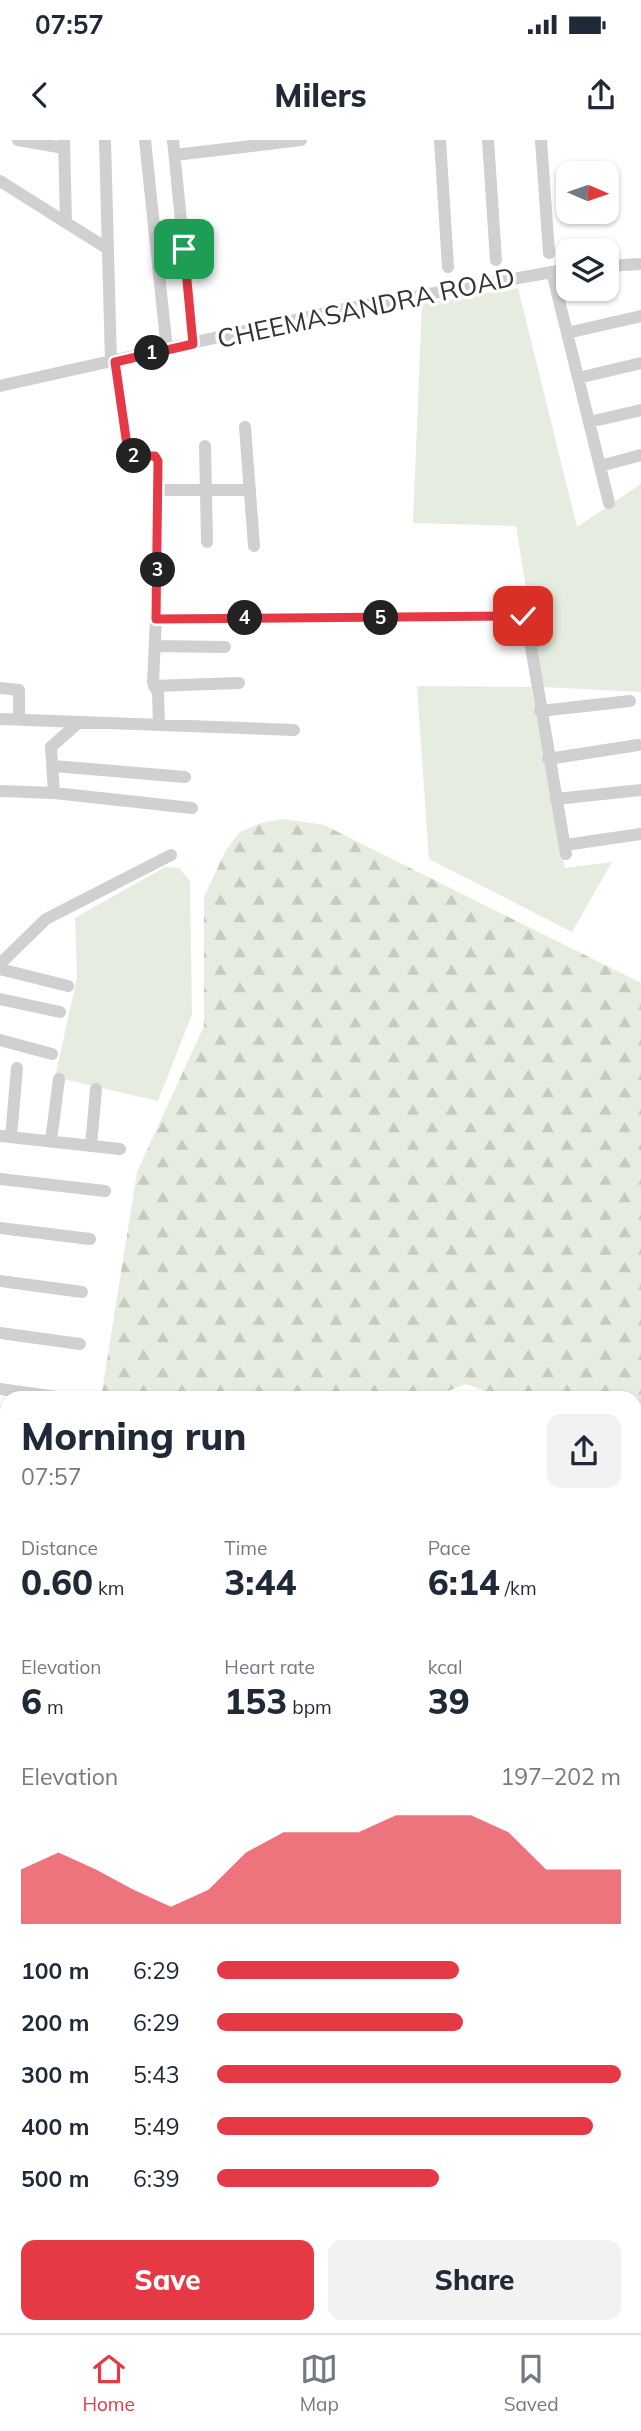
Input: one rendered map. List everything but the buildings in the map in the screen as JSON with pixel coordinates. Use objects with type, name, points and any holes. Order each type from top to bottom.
[{"type":"street","points":[[18,140],[64,144],[66,222]]},
{"type":"street","points":[[106,140],[113,362],[128,452],[134,456],[155,456],[158,490],[154,686],[158,693],[159,725]]},
{"type":"street","points":[[145,140],[167,350]]},
{"type":"street","points":[[173,140],[193,344]]},
{"type":"street","points":[[175,155],[301,140]]},
{"type":"street","points":[[440,140],[448,267]]},
{"type":"street","points":[[488,140],[496,260]]},
{"type":"street","points":[[541,140],[550,253]]},
{"type":"street","points":[[0,181],[108,249]]},
{"type":"street","points":[[619,265],[641,264]]},
{"type":"street","points":[[552,272],[609,503]]},
{"type":"street","name":"CHEEMASANDRA ROAD","points":[[0,386],[339,310],[556,272]]},
{"type":"street","points":[[567,333],[641,316]]},
{"type":"street","points":[[578,378],[641,363]]},
{"type":"street","points":[[589,422],[641,410]]},
{"type":"street","points":[[245,427],[254,546]]},
{"type":"street","points":[[205,446],[207,542]]},
{"type":"street","points":[[600,466],[641,455]]},
{"type":"street","points":[[158,490],[250,490]]},
{"type":"street","points":[[156,619],[523,616],[527,623],[565,850],[641,834]]},
{"type":"street","points":[[155,646],[225,647]]},
{"type":"street","points":[[154,686],[239,683]]},
{"type":"street","points":[[0,688],[19,690],[19,720]]},
{"type":"street","points":[[540,711],[630,701]]},
{"type":"street","points":[[0,719],[294,730]]},
{"type":"street","points":[[54,793],[51,747],[78,723]]},
{"type":"street","points":[[548,759],[638,746]]},
{"type":"street","points":[[54,766],[185,777]]},
{"type":"street","points":[[556,799],[641,790]]},
{"type":"street","points":[[0,791],[54,793],[192,808]]},
{"type":"street","points":[[68,986],[0,967],[46,919],[171,855]]},
{"type":"street","points":[[0,999],[60,1012]]},
{"type":"street","points":[[0,1040],[52,1054]]},
{"type":"street","points":[[17,1068],[6,1136],[120,1149]]},
{"type":"street","points":[[51,1141],[59,1079]]},
{"type":"street","points":[[92,1146],[96,1089]]},
{"type":"street","points":[[0,1179],[105,1191]]},
{"type":"street","points":[[0,1228],[90,1239]]},
{"type":"street","points":[[0,1281],[82,1292]]},
{"type":"street","points":[[0,1333],[80,1343]]},
{"type":"green space","points":[[518,288],[577,527],[641,484],[641,692],[542,687],[516,526],[413,523],[422,304]]},
{"type":"green space","points":[[417,686],[531,687],[565,868],[612,862],[572,932],[429,859]]},
{"type":"green space","points":[[284,819],[324,825],[641,983],[641,1391],[484,1391],[466,1384],[448,1391],[102,1391],[137,1172],[204,1026],[204,897],[226,850],[240,832],[261,823]]},
{"type":"green space","points":[[165,867],[179,868],[190,881],[192,1014],[158,1101],[55,1077],[77,978],[75,918]]},
{"type":"route","points":[[184,249],[193,344],[115,362],[128,452],[134,456],[153,455],[158,461],[156,619],[523,616]]}]
